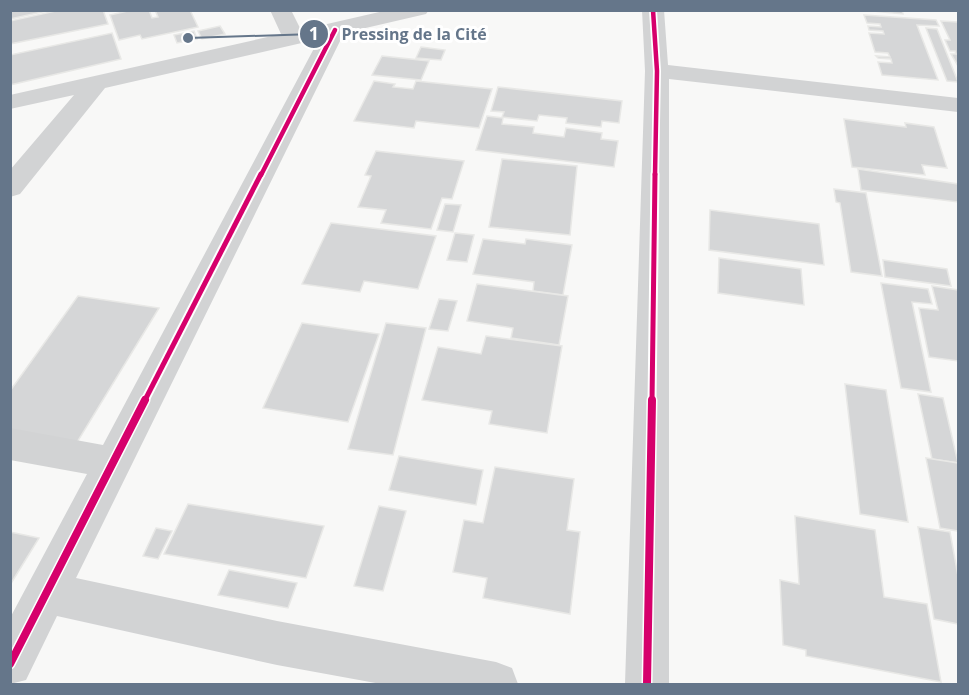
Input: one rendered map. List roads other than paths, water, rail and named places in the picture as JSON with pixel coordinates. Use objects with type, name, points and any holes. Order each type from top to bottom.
[{"type":"street","points":[[280,10],[295,40]]},
{"type":"street","points":[[10,102],[295,40],[419,10]]},
{"type":"street","points":[[647,684],[657,70],[653,10]]},
{"type":"street","points":[[10,664],[334,30]]},
{"type":"street","points":[[657,70],[958,105]]},
{"type":"street","points":[[10,188],[96,84]]},
{"type":"street","points":[[10,444],[112,463]]},
{"type":"street","points":[[48,593],[277,643],[496,684]]},
{"type":"place","name":"Pressing de la Cité","points":[[188,38]]}]
